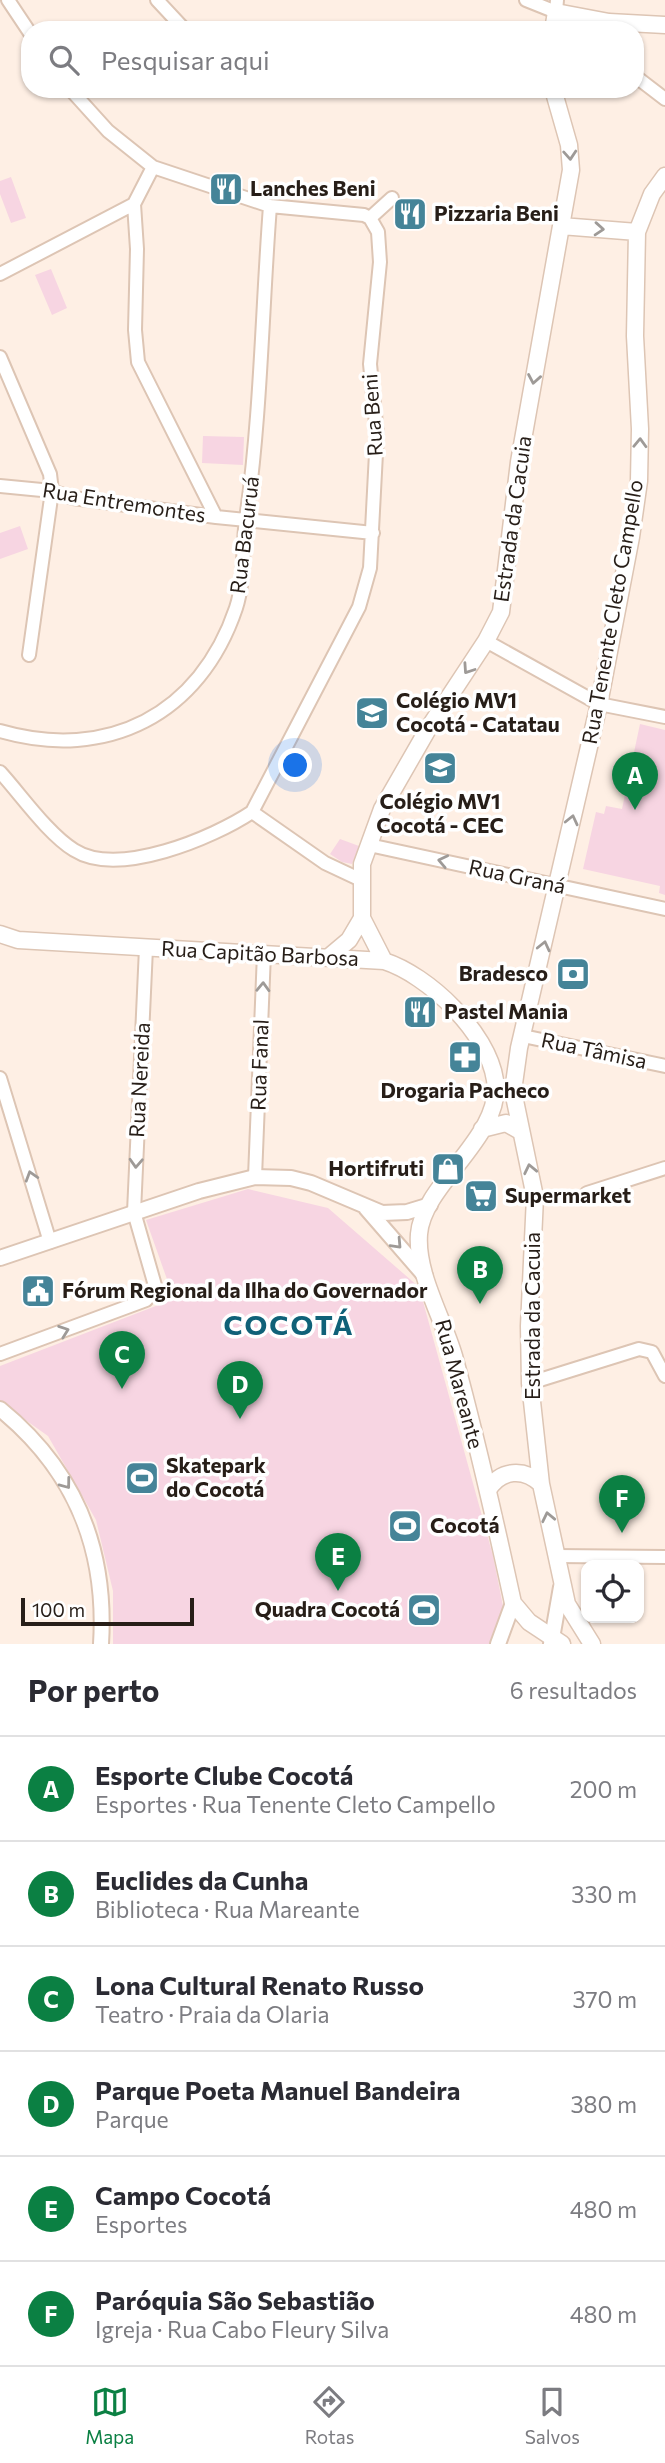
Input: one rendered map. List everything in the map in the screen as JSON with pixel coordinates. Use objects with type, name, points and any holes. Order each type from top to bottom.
[{"type":"main road","points":[[557,6],[594,21]]},
{"type":"main road","points":[[644,25],[665,25]]},
{"type":"main road","name":"Estrada da Cacuia","points":[[384,961],[362,918],[359,879],[369,845],[382,808],[486,641],[501,612],[519,462],[571,170],[569,145],[555,98]]},
{"type":"main road","name":"Rua Tenente Cleto Campello","points":[[521,1042],[599,704],[639,481],[640,429],[635,336],[636,232],[652,194],[665,176]]},
{"type":"main road","points":[[561,226],[636,232]]},
{"type":"main road","points":[[330,956],[349,940],[362,918]]},
{"type":"main road","name":"Rua Capitão Barbosa","points":[[0,934],[18,940],[384,961],[402,967],[430,984],[463,1021],[482,1050]]},
{"type":"main road","points":[[482,1050],[503,1057],[521,1042]]},
{"type":"main road","name":"Estrada da Cacuia","points":[[521,1042],[513,1091],[535,1197],[529,1326],[530,1383],[541,1484],[562,1584],[572,1615],[592,1644]]},
{"type":"main road","name":"Rua Mareante","points":[[482,1050],[493,1072],[496,1092],[482,1129],[430,1205],[419,1233],[420,1251],[454,1357],[513,1603]]},
{"type":"main road","points":[[482,1129],[506,1124],[520,1131]]},
{"type":"main road","points":[[488,1490],[500,1477],[517,1472],[534,1478],[541,1484]]},
{"type":"main road","points":[[513,1603],[529,1622],[555,1642]]},
{"type":"street","points":[[0,2],[7,0],[22,21]]},
{"type":"street","points":[[156,0],[177,21]]},
{"type":"street","points":[[526,0],[557,6]]},
{"type":"street","points":[[644,83],[665,99]]},
{"type":"street","points":[[78,98],[108,131],[153,167],[270,206],[324,209],[370,218],[392,198]]},
{"type":"street","points":[[153,167],[134,204],[137,249],[135,330],[138,362],[216,517]]},
{"type":"street","points":[[0,274],[134,204]]},
{"type":"street","name":"Rua Bacuruá","points":[[0,731],[42,740],[109,736],[145,723],[172,704],[205,667],[236,607],[251,491],[270,206]]},
{"type":"street","name":"Rua Beni","points":[[252,812],[359,607],[370,568],[377,434],[370,364],[380,262],[378,232],[370,218]]},
{"type":"street","points":[[0,357],[43,454],[52,491],[29,655]]},
{"type":"street","name":"Rua Entremontes","points":[[0,486],[52,491],[73,498],[216,517],[373,533]]},
{"type":"street","points":[[486,641],[599,704],[665,717]]},
{"type":"street","points":[[0,772],[73,850],[102,859],[122,861],[161,851],[211,833],[252,812],[325,863],[359,879]]},
{"type":"street","name":"Rua Graná","points":[[369,845],[665,909]]},
{"type":"street","points":[[0,942],[18,940]]},
{"type":"street","name":"Rua Nereida","points":[[134,1212],[146,948]]},
{"type":"street","name":"Rua Fanal","points":[[256,1177],[264,953]]},
{"type":"street","name":"Rua Tâmisa","points":[[521,1042],[665,1066]]},
{"type":"street","points":[[0,1078],[50,1242]]},
{"type":"street","points":[[587,1193],[665,1168]]},
{"type":"street","points":[[0,1258],[199,1191],[256,1177],[291,1178],[311,1183],[366,1208],[393,1214],[430,1205]]},
{"type":"street","points":[[366,1208],[428,1280]]},
{"type":"street","points":[[0,1354],[146,1300],[153,1294],[156,1281],[134,1212]]},
{"type":"street","points":[[530,1383],[639,1349],[652,1352],[665,1376]]},
{"type":"street","points":[[0,1409],[25,1430],[76,1497],[91,1536],[100,1575],[104,1604],[101,1644]]},
{"type":"street","points":[[556,1556],[665,1557]]},
{"type":"street","points":[[555,1642],[562,1584]]},
{"type":"street","points":[[498,1644],[513,1603]]},
{"type":"shaded area","points":[[11,177],[26,218],[11,223],[0,194],[0,181]]},
{"type":"shaded area","points":[[51,269],[67,308],[52,315],[35,275]]},
{"type":"shaded area","points":[[203,436],[244,437],[243,465],[202,463]]},
{"type":"shaded area","points":[[20,526],[28,549],[0,559],[0,533]]},
{"type":"shaded area","points":[[640,724],[665,730],[665,895],[659,893],[660,886],[583,869],[596,812],[604,814],[606,806],[622,809]]},
{"type":"shaded area","points":[[340,839],[359,846],[352,864],[342,862],[330,854]]},
{"type":"shaded area","points":[[248,1189],[328,1208],[419,1287],[493,1556],[503,1606],[489,1644],[113,1644],[113,1591],[96,1520],[48,1436],[0,1402],[0,1366],[174,1299],[146,1220]]},
{"type":"place","name":"Lanches Beni","points":[[226,189]]},
{"type":"place","name":"Pizzaria Beni","points":[[410,214]]},
{"type":"place","name":"Colégio MV1 Cocotá - Catatau","points":[[372,713]]},
{"type":"place","name":"Colégio MV1 Cocotá - CEC","points":[[440,768]]},
{"type":"place","name":"Esporte Clube Cocotá","points":[[635,810]]},
{"type":"place","name":"Bradesco","points":[[573,974]]},
{"type":"place","name":"Pastel Mania","points":[[420,1012]]},
{"type":"place","name":"Drogaria Pacheco","points":[[465,1057]]},
{"type":"place","name":"Hortifruti","points":[[448,1169]]},
{"type":"place","name":"Supermarket","points":[[481,1196]]},
{"type":"place","name":"Fórum Regional da Ilha do Governador","points":[[38,1291]]},
{"type":"place","name":"Euclides da Cunha","points":[[480,1304]]},
{"type":"place","name":"Lona Cultural Renato Russo","points":[[122,1389]]},
{"type":"place","name":"Parque Poeta Manuel Bandeira","points":[[240,1419]]},
{"type":"place","name":"Skatepark do Cocotá","points":[[142,1478]]},
{"type":"place","name":"Cocotá","points":[[405,1526]]},
{"type":"place","name":"Paróquia São Sebastião","points":[[622,1533]]},
{"type":"place","name":"Campo Cocotá","points":[[338,1591]]},
{"type":"place","name":"Quadra Cocotá","points":[[424,1610]]},
{"type":"district","name":"COCOTÁ","points":[[289,1325]]}]
